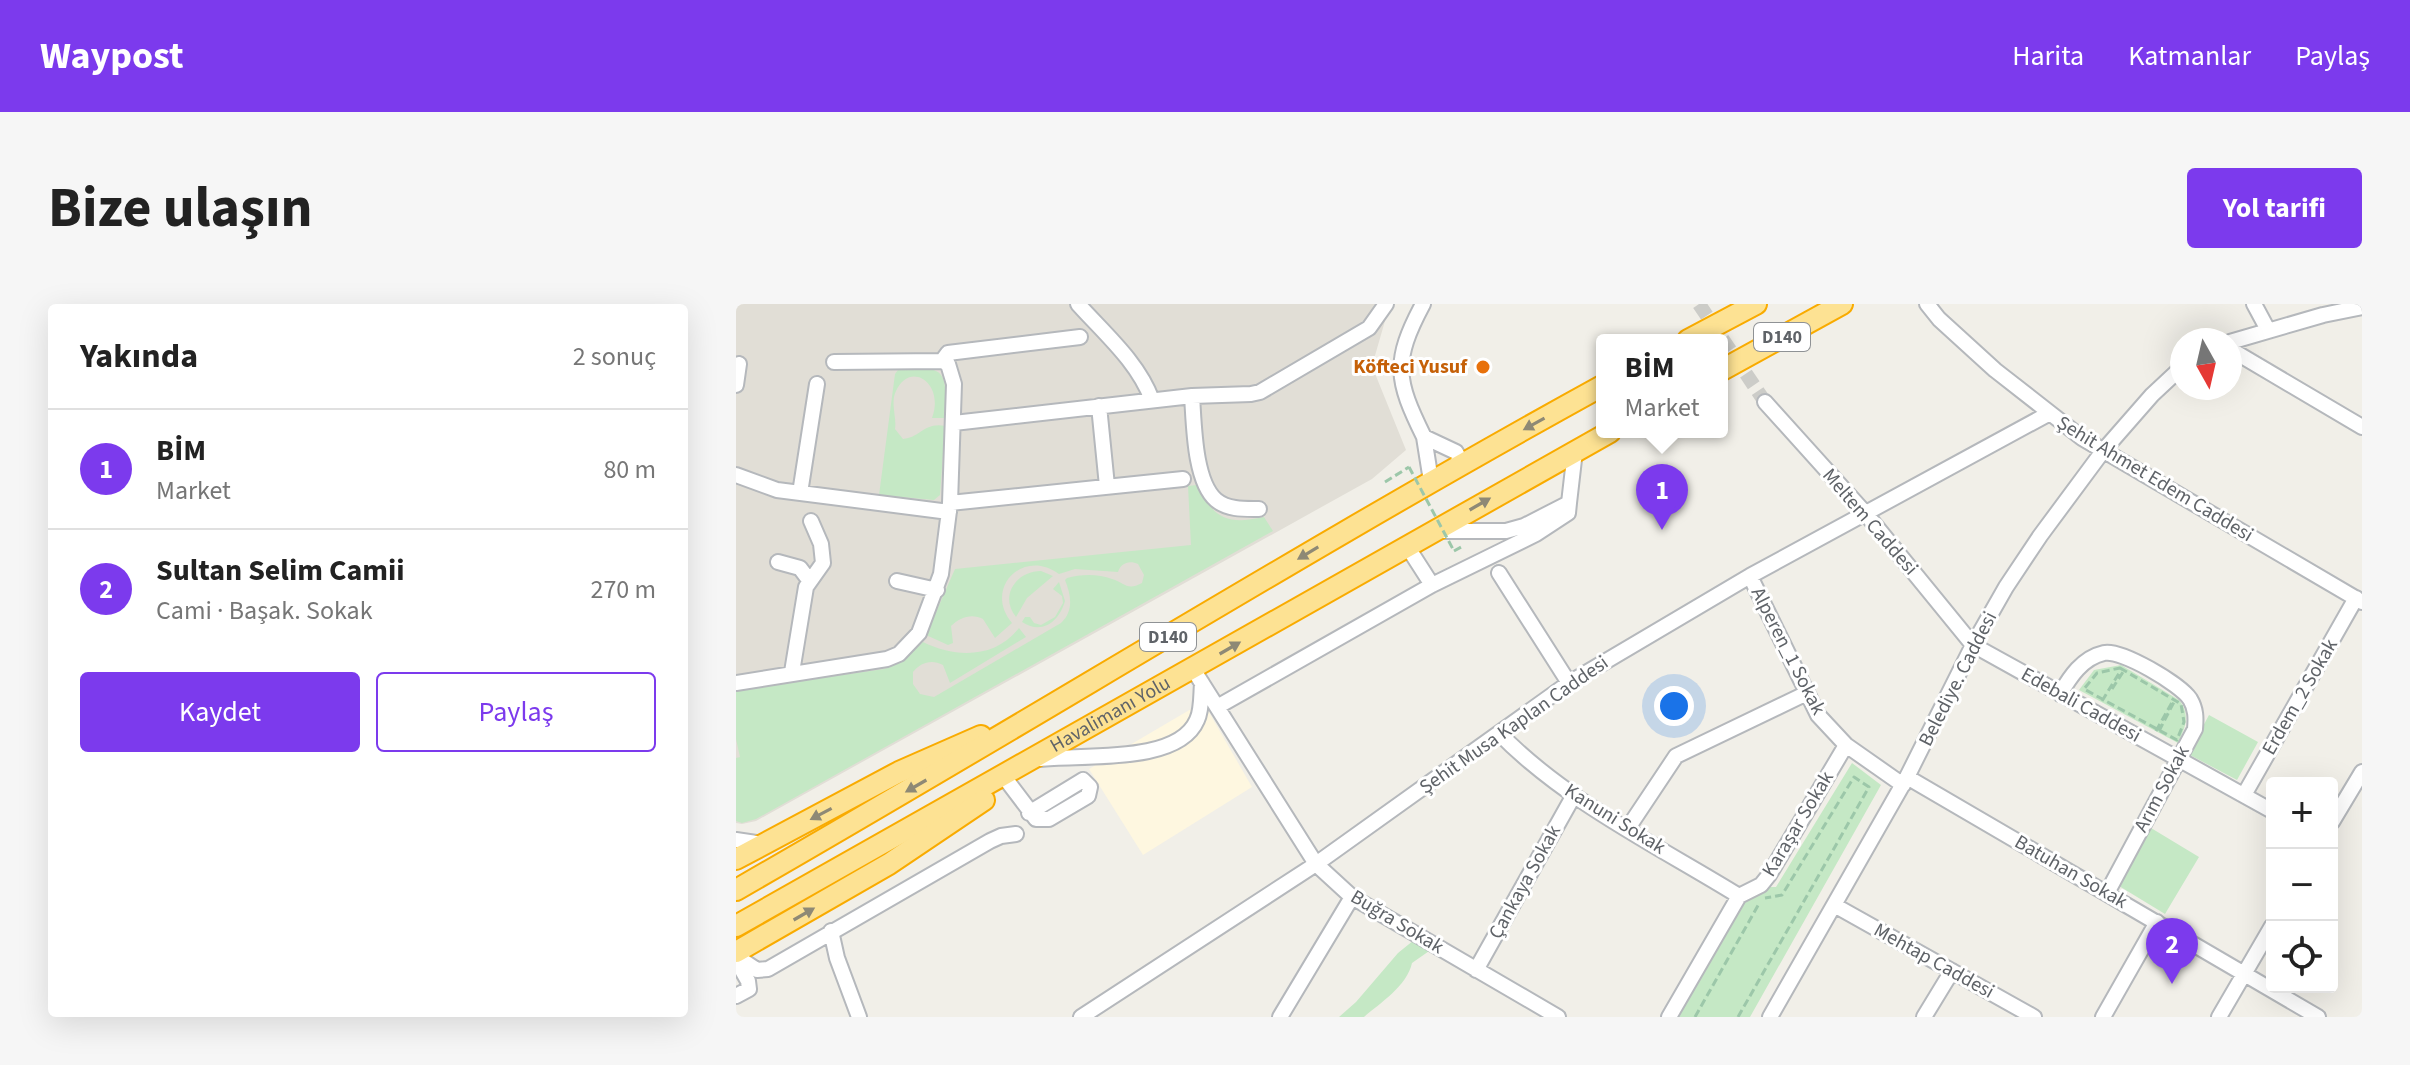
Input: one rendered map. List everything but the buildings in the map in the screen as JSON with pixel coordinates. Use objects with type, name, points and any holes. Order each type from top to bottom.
[{"type":"highway","name":"D140","points":[[1697,334],[1728,312],[1756,304]]},
{"type":"highway","name":"D140","points":[[1728,367],[1842,304]]},
{"type":"highway","name":"Havalimanı Yolu","points":[[736,890],[1069,697],[1431,481],[1596,389]]},
{"type":"highway","name":"Havalimanı Yolu","points":[[736,926],[1065,741],[1198,676],[1407,546],[1599,438]]},
{"type":"highway","points":[[736,859],[899,772],[1069,697]]},
{"type":"highway","points":[[736,956],[889,864],[1065,741]]},
{"type":"street","points":[[1078,304],[1141,376],[1152,400]]},
{"type":"street","points":[[954,423],[1152,400],[1260,392],[1369,328],[1386,304]]},
{"type":"street","points":[[1423,304],[1406,337],[1400,367],[1405,398],[1424,437],[1431,481]]},
{"type":"street","name":"Şehit Ahmet Edem Caddesi","points":[[1927,304],[1972,350],[2048,414],[2103,451],[2359,600]]},
{"type":"street","points":[[2254,304],[2268,330]]},
{"type":"street","points":[[2242,338],[2362,307]]},
{"type":"street","points":[[942,361],[948,353],[1080,337]]},
{"type":"street","points":[[2242,356],[2362,427]]},
{"type":"street","points":[[736,683],[863,663],[899,654],[919,633],[937,590],[950,508],[954,384],[948,364],[942,361],[834,362]]},
{"type":"street","points":[[736,385],[739,364]]},
{"type":"street","name":"Belediye. Caddesi","points":[[1770,1017],[1905,781],[1973,645],[2040,536],[2103,451],[2170,378]]},
{"type":"street","points":[[800,493],[817,384]]},
{"type":"street","points":[[1192,396],[1199,466],[1212,495],[1232,508],[1259,509]]},
{"type":"street","name":"Meltem Caddesi","points":[[1765,402],[1866,514],[1973,645]]},
{"type":"street","points":[[1099,406],[1107,486]]},
{"type":"street","name":"Şehit Musa Kaplan Caddesi","points":[[1081,1017],[1316,864],[1569,683],[1750,576],[2048,414]]},
{"type":"street","points":[[1424,437],[1456,452],[1462,463]]},
{"type":"street","points":[[1217,707],[1432,585],[1536,534],[1568,513],[1575,451]]},
{"type":"street","points":[[736,475],[766,487],[800,493],[950,508],[1107,486],[1183,479]]},
{"type":"street","points":[[1433,531],[1506,531],[1524,526],[1569,503]]},
{"type":"street","points":[[792,672],[809,580],[819,570],[824,554],[811,521]]},
{"type":"street","points":[[1407,546],[1432,585]]},
{"type":"street","points":[[778,562],[800,568],[809,580]]},
{"type":"street","points":[[1499,573],[1569,683]]},
{"type":"street","name":"Alperen_1 Sokak","points":[[1750,576],[1818,715],[1846,745],[1905,781]]},
{"type":"street","points":[[897,581],[937,590]]},
{"type":"street","name":"Erdem_2 Sokak","points":[[2244,795],[2359,600]]},
{"type":"street","name":"Edebali Caddesi","points":[[1973,645],[2266,808]]},
{"type":"street","name":"Arım Sokak","points":[[2060,694],[2071,676],[2094,657],[2116,653],[2178,686],[2195,708],[2195,729],[2107,893]]},
{"type":"street","points":[[1039,759],[1135,753],[1172,744],[1191,731],[1199,718],[1198,676]]},
{"type":"street","name":"Buğra Sokak","points":[[1198,676],[1316,864],[1352,897],[1558,1017]]},
{"type":"street","points":[[1628,828],[1676,756],[1807,693]]},
{"type":"street","name":"Kanuni Sokak","points":[[1499,733],[1528,761],[1574,795],[1739,896]]},
{"type":"street","name":"Karaşar Sokak","points":[[1669,1017],[1739,896],[1761,885],[1769,875],[1846,745]]},
{"type":"street","points":[[2338,812],[2362,772]]},
{"type":"street","name":"Batuhan Sokak","points":[[1905,781],[2107,893],[2318,1017]]},
{"type":"street","points":[[1008,782],[1029,813]]},
{"type":"street","name":"Çankaya Sokak","points":[[1476,970],[1574,795]]},
{"type":"street","points":[[736,956],[757,970],[768,969],[990,841],[1016,834]]},
{"type":"street","points":[[736,840],[764,844]]},
{"type":"street","points":[[1280,1017],[1352,897]]},
{"type":"street","name":"Mehtap Caddesi","points":[[1834,905],[2034,1017]]},
{"type":"street","points":[[2103,1017],[2157,922]]},
{"type":"street","points":[[831,931],[837,958],[859,1017]]},
{"type":"street","points":[[2219,1017],[2266,936]]},
{"type":"street","points":[[736,956],[749,989],[736,996]]},
{"type":"street","points":[[1924,1017],[1952,971]]},
{"type":"path","points":[[1385,482],[1409,467],[1454,551]]},
{"type":"path","points":[[2104,701],[2123,669]]},
{"type":"path","points":[[2123,669],[2175,699],[2182,703],[2186,718],[2177,742],[2081,689],[2096,671],[2123,669]]},
{"type":"path","points":[[2157,730],[2175,699]]},
{"type":"path","points":[[1695,1017],[1763,898],[1782,895],[1854,777],[1869,787],[1738,1017]]},
{"type":"shaded area","points":[[736,304],[1394,304],[1387,314],[1374,359],[1376,376],[1406,450],[1372,479],[756,821],[736,823]]},
{"type":"shaded area","points":[[1203,702],[1252,787],[1143,855],[1089,769]]},
{"type":"green space","points":[[901,366],[929,368],[937,371],[944,382],[946,418],[932,418],[934,395],[930,386],[917,377],[909,377],[902,382],[894,400],[895,429],[903,439],[932,426],[945,426],[940,495],[934,500],[879,495],[895,374]]},
{"type":"green space","points":[[1197,485],[1209,505],[1223,517],[1240,520],[1264,517],[1273,531],[756,819],[742,823],[736,821],[736,758],[740,757],[736,739],[736,690],[884,669],[901,662],[923,642],[948,651],[974,653],[998,646],[1019,628],[1026,637],[950,683],[943,665],[927,662],[920,666],[913,672],[913,684],[920,694],[934,697],[1061,623],[1070,608],[1067,578],[1096,575],[1133,586],[1142,583],[1144,575],[1138,564],[1132,562],[1123,564],[1118,572],[1075,569],[1059,574],[1032,565],[1011,576],[1005,585],[1002,597],[1004,610],[1012,623],[995,638],[983,619],[975,616],[962,618],[951,626],[953,643],[948,645],[926,635],[955,569],[1191,545],[1188,486]]},
{"type":"green space","points":[[1041,571],[1053,576],[1027,598],[1016,617],[1009,601],[1013,586],[1024,575]]},
{"type":"green space","points":[[1059,582],[1065,601],[1059,615],[1043,627],[1022,622],[1025,617],[1030,617],[1034,623],[1041,625],[1055,617],[1063,603],[1062,596],[1053,589]]},
{"type":"green space","points":[[2121,665],[2179,700],[2186,716],[2178,743],[2079,690],[2094,670]]},
{"type":"green space","points":[[2209,715],[2258,742],[2237,780],[2188,754]]},
{"type":"green space","points":[[1852,763],[1881,785],[1750,1017],[1664,1017],[1749,887],[1776,887]]},
{"type":"green space","points":[[2151,828],[2199,857],[2165,914],[2119,886]]},
{"type":"green space","points":[[1419,936],[1432,949],[1412,963],[1405,979],[1392,993],[1364,1017],[1339,1017],[1398,953]]},
{"type":"tunnel","points":[[1699,304],[1719,334]]},
{"type":"tunnel","points":[[1728,347],[1765,402]]},
{"type":"place","name":"Köfteci Yusuf","points":[[1483,367]]},
{"type":"place","name":"BİM","points":[[1662,530]]},
{"type":"place","name":"Sultan Selim Camii","points":[[2172,984]]}]
